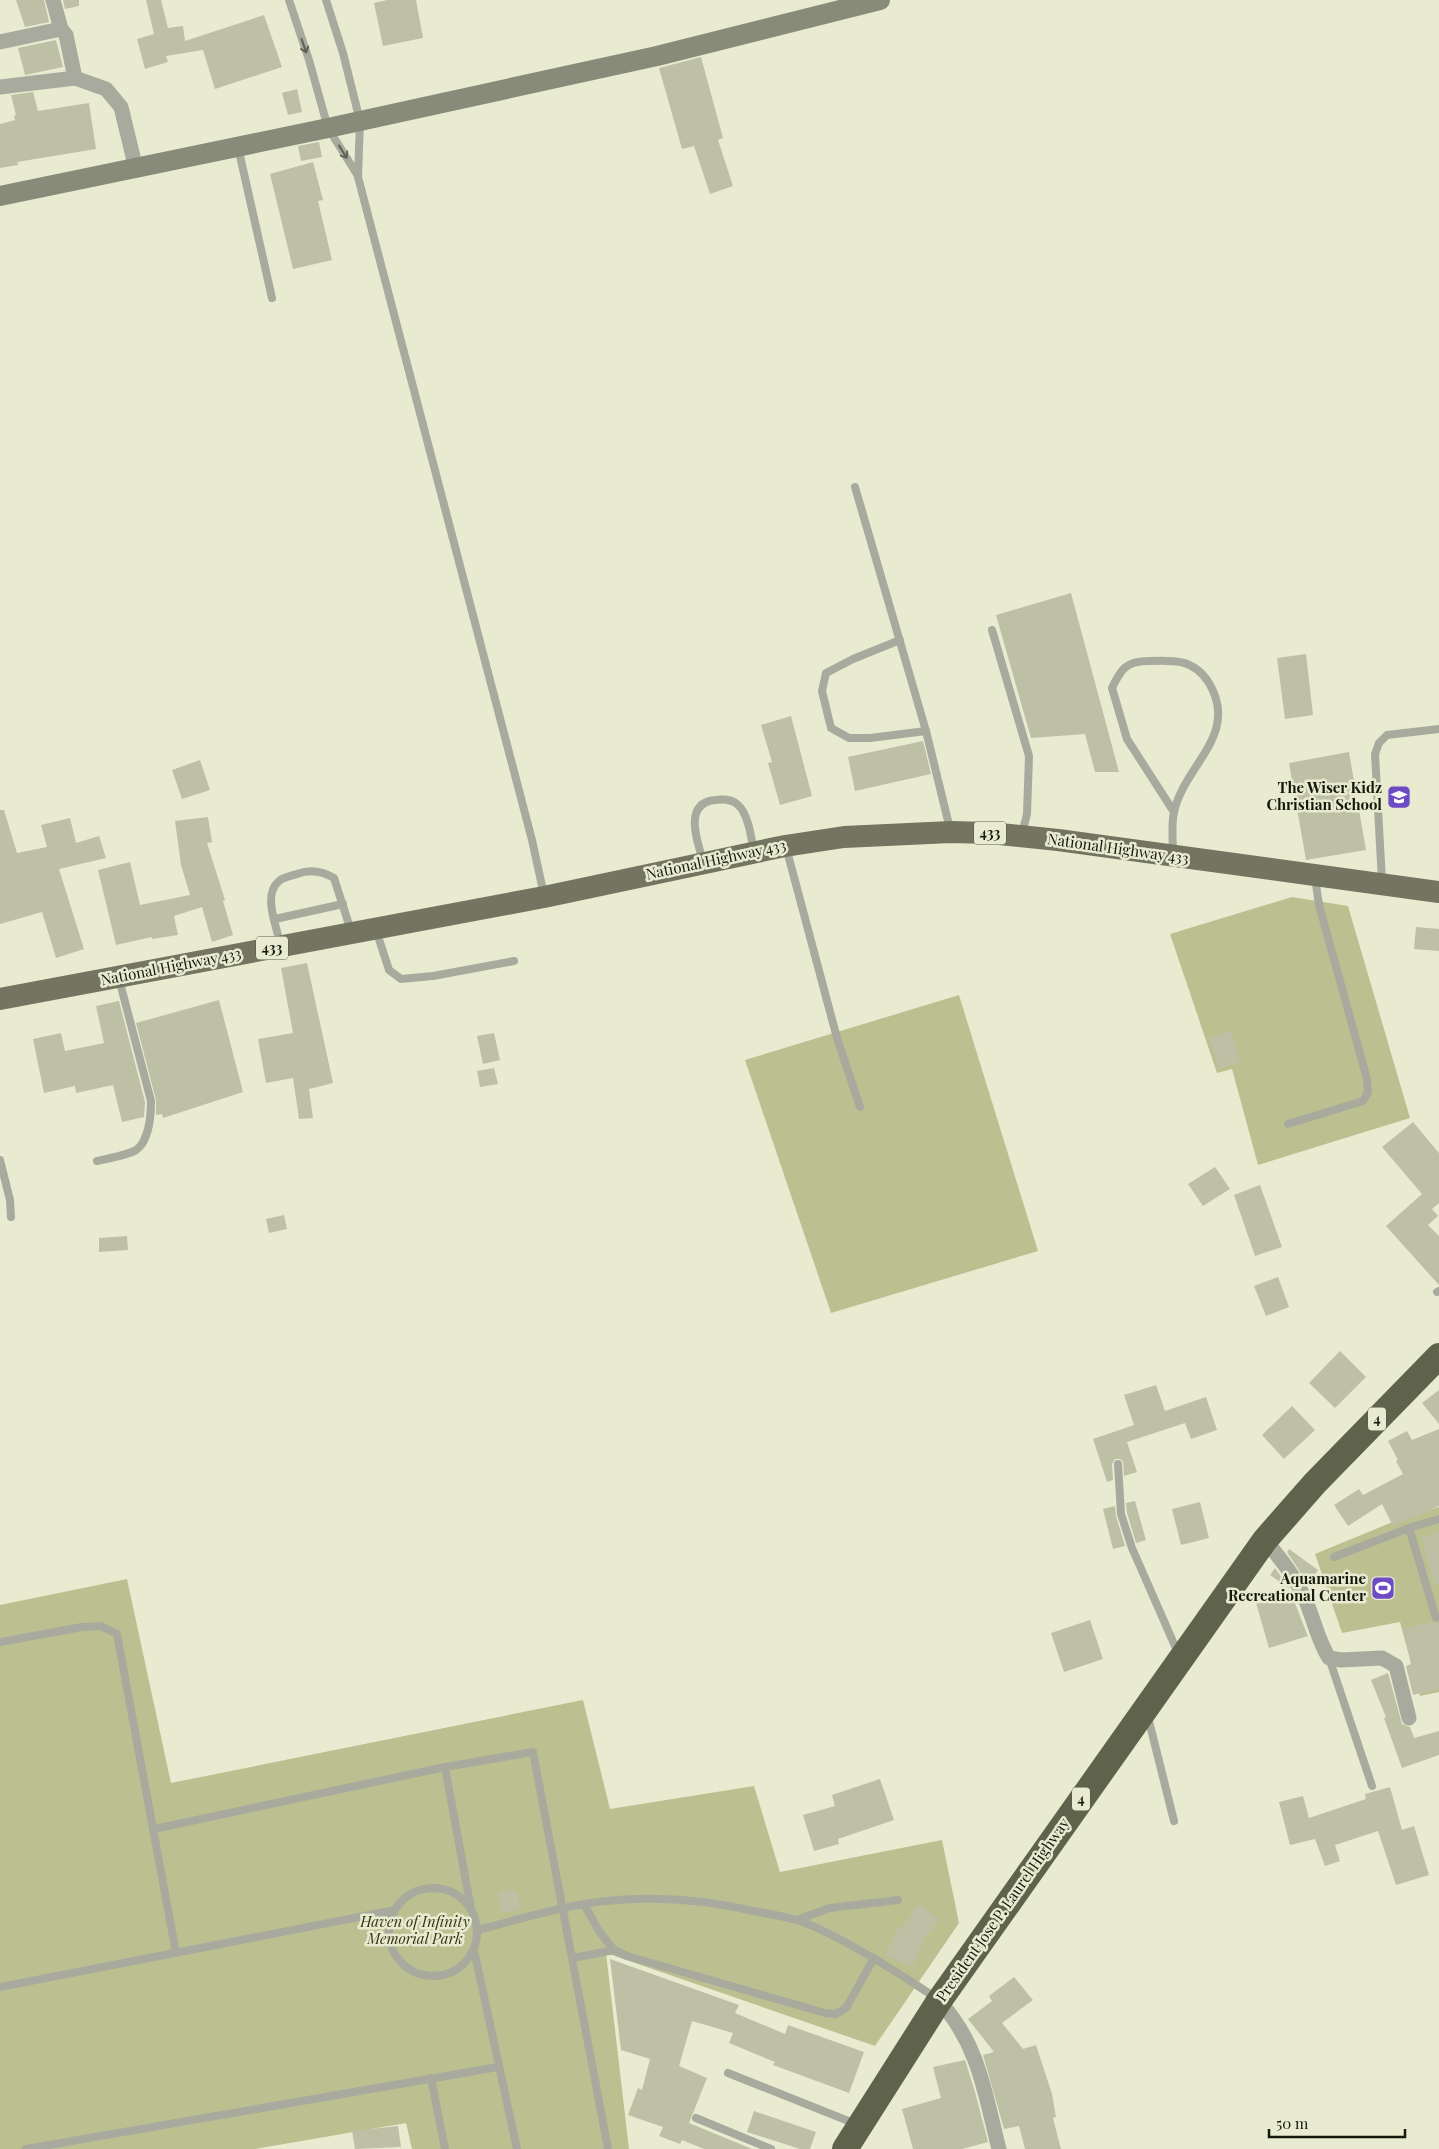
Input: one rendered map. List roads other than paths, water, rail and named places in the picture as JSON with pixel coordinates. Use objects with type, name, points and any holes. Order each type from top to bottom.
[{"type":"highway","name":"President Jose P. Laurel Highway","points":[[845,2149],[939,2001],[1265,1540],[1315,1482],[1439,1356]]},
{"type":"main road","name":"National Highway 433","points":[[0,999],[544,896],[785,846],[844,837],[951,832],[990,833],[1439,892]]},
{"type":"street","points":[[53,0],[61,29],[66,35],[75,78]]},
{"type":"street","points":[[0,196],[136,169],[657,56],[880,0]]},
{"type":"street","points":[[0,42],[61,29]]},
{"type":"street","points":[[0,87],[75,78],[106,88],[121,107],[136,169]]},
{"type":"street","points":[[1265,1540],[1285,1563],[1306,1600],[1329,1658],[1341,1660],[1382,1658],[1396,1666],[1409,1718]]},
{"type":"street","points":[[939,2001],[954,2017],[966,2037],[976,2060],[999,2149]]},
{"type":"lane","points":[[289,0],[309,60],[328,128],[358,177]]},
{"type":"lane","points":[[326,0],[343,53],[360,121],[358,177],[532,840],[544,896]]},
{"type":"lane","points":[[238,147],[272,298]]},
{"type":"lane","points":[[855,487],[926,731],[951,832]]},
{"type":"lane","points":[[992,630],[1029,756],[1027,814],[1022,836]]},
{"type":"lane","points":[[900,640],[853,659],[826,673],[822,690],[831,728],[849,738],[870,738],[926,731]]},
{"type":"lane","points":[[1173,856],[1174,812],[1186,783],[1214,736],[1220,716],[1214,692],[1203,673],[1179,660],[1139,661],[1120,670],[1112,688],[1127,739],[1174,812]]},
{"type":"lane","points":[[1382,885],[1375,754],[1379,743],[1386,735],[1439,729]]},
{"type":"lane","points":[[703,863],[694,830],[694,817],[700,806],[712,800],[727,799],[738,804],[745,817],[754,852]]},
{"type":"lane","points":[[785,846],[836,1038],[860,1107]]},
{"type":"lane","points":[[281,946],[271,901],[273,888],[281,880],[302,872],[322,871],[334,878],[352,932]]},
{"type":"lane","points":[[1288,1124],[1363,1101],[1368,1092],[1367,1079],[1319,905],[1315,876]]},
{"type":"lane","points":[[275,918],[343,904]]},
{"type":"lane","points":[[375,928],[389,970],[401,980],[514,961]]},
{"type":"lane","points":[[96,1161],[135,1150],[143,1141],[151,1116],[151,1101],[119,977]]},
{"type":"lane","points":[[0,1160],[10,1200],[11,1217]]},
{"type":"lane","points":[[1118,1464],[1121,1514],[1132,1548],[1181,1658]]},
{"type":"lane","points":[[1334,1557],[1409,1528],[1439,1519]]},
{"type":"lane","points":[[1409,1528],[1436,1618]]},
{"type":"lane","points":[[0,1642],[82,1627],[101,1626],[117,1634],[176,1953]]},
{"type":"lane","points":[[1329,1658],[1372,1786]]},
{"type":"lane","points":[[1145,1708],[1174,1821]]},
{"type":"lane","points":[[154,1829],[445,1767],[533,1752],[608,2149]]},
{"type":"lane","points":[[445,1767],[471,1909],[478,1930],[474,1950],[517,2149]]},
{"type":"lane","points":[[471,1909],[454,1893],[433,1888],[411,1894],[395,1910],[389,1929],[392,1949],[404,1966],[423,1975],[443,1975],[462,1966],[474,1950]]},
{"type":"lane","points":[[478,1930],[563,1908],[630,1899],[673,1898],[732,1906],[796,1920],[814,1926],[874,1958],[939,2001]]},
{"type":"lane","points":[[796,1920],[830,1908],[898,1900]]},
{"type":"lane","points":[[584,1904],[599,1931],[614,1950],[627,1956],[836,2014],[846,2008],[874,1958]]},
{"type":"lane","points":[[0,1987],[395,1910]]},
{"type":"lane","points":[[572,1958],[614,1950]]},
{"type":"lane","points":[[26,2149],[498,2067]]},
{"type":"lane","points":[[728,2073],[861,2126]]},
{"type":"lane","points":[[431,2078],[445,2149]]},
{"type":"lane","points":[[696,2118],[771,2149]]},
{"type":"place","name":"The Wiser Kidz Christian School","points":[[1399,797]]},
{"type":"place","name":"Aquamarine Recreational Center","points":[[1383,1588]]},
{"type":"park label","name":"Haven of Infinity Memorial Park","points":[[415,1930]]}]
